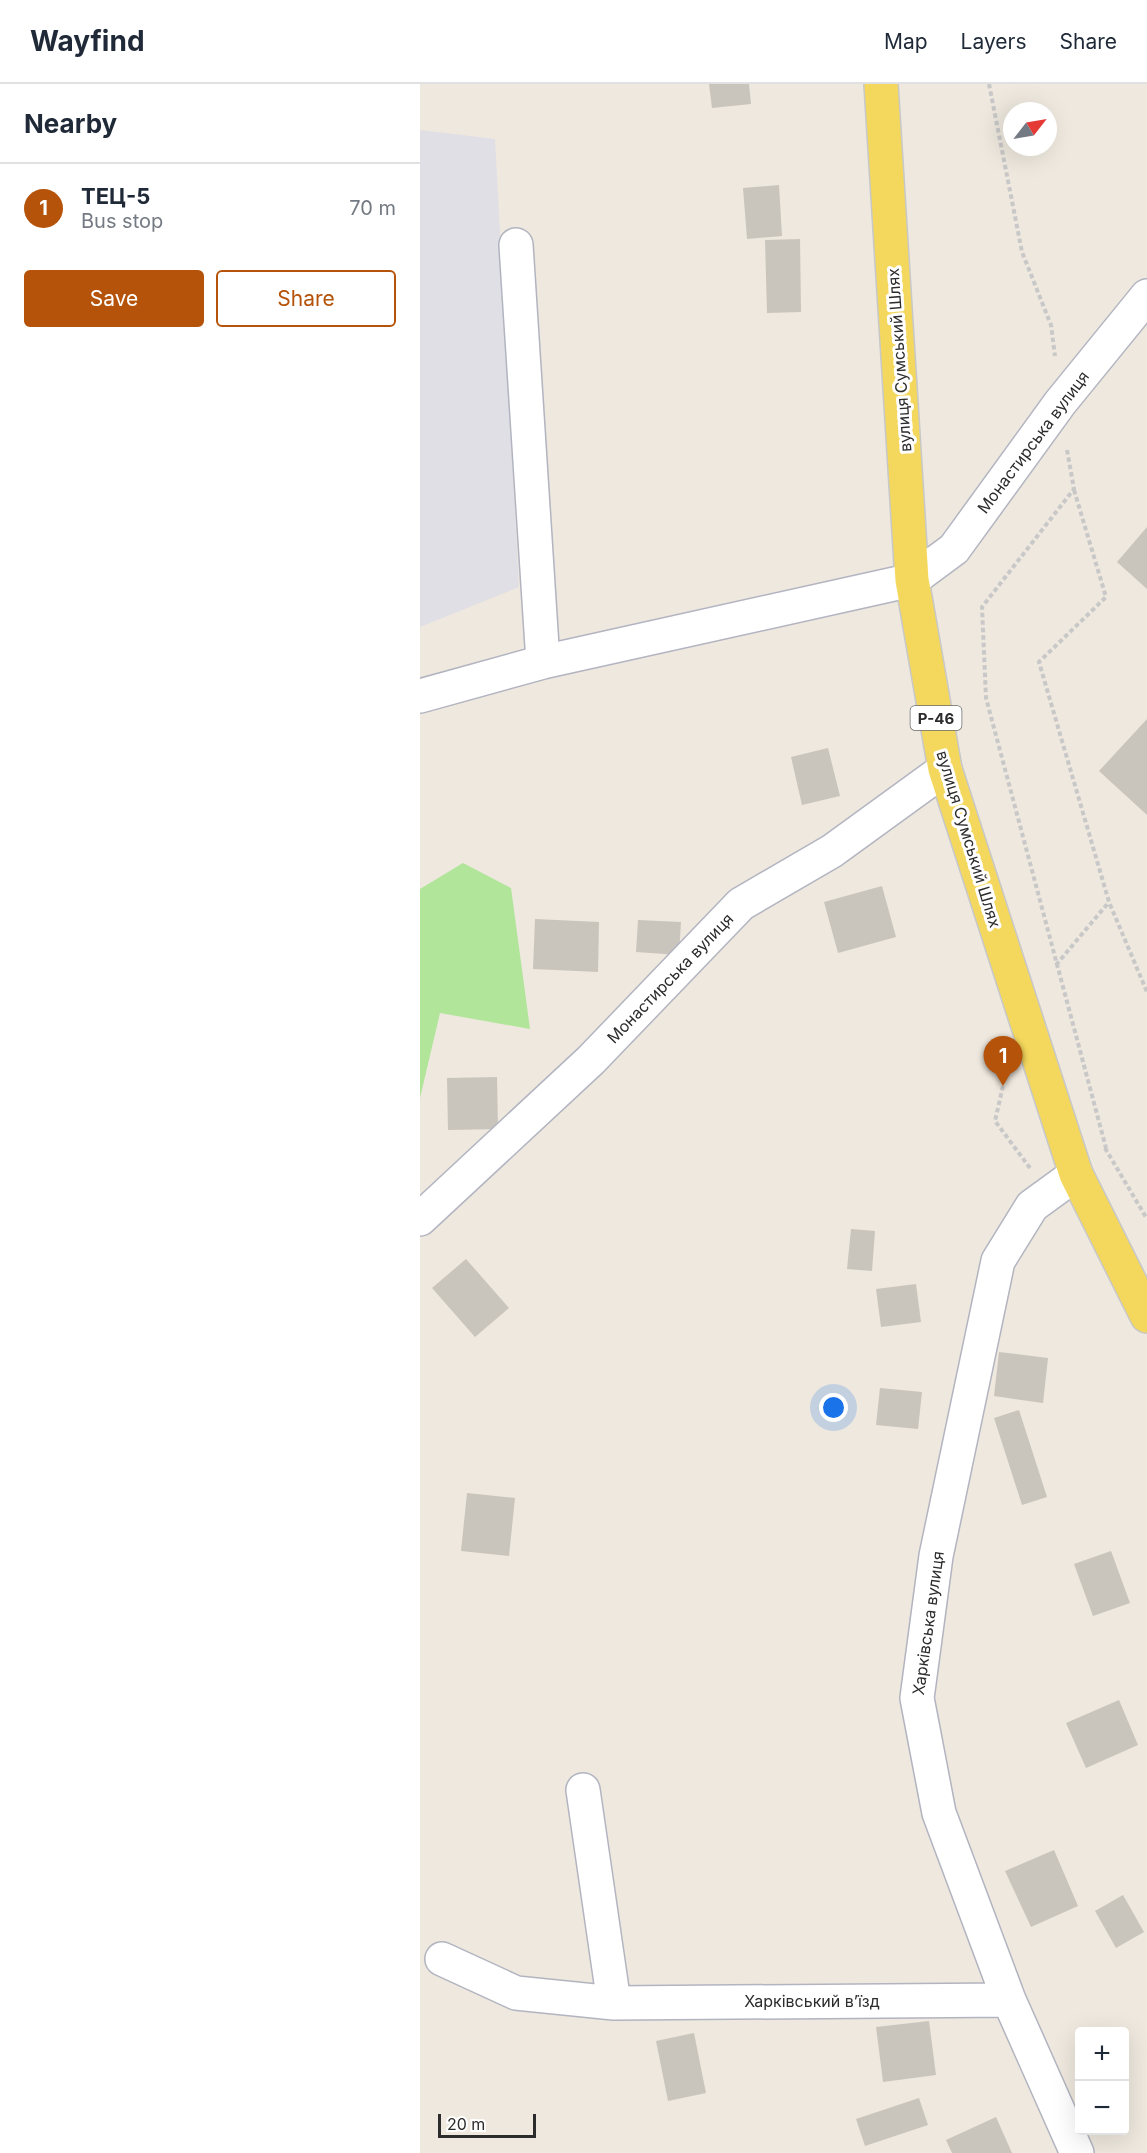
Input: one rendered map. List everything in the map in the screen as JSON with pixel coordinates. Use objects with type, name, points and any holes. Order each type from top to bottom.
[{"type":"main road","name":"вулиця Сумський Шлях","points":[[881,84],[912,580],[945,769],[1076,1174],[1147,1316]]},
{"type":"street","points":[[516,244],[543,662]]},
{"type":"street","name":"Монастирська вулиця","points":[[912,580],[954,549],[1060,403],[1147,296]]},
{"type":"street","points":[[420,696],[543,662],[912,580]]},
{"type":"street","name":"Монастирська вулиця","points":[[420,1219],[591,1060],[741,904],[832,851],[945,769]]},
{"type":"street","name":"Харківська вулиця","points":[[1076,1174],[1032,1206],[999,1261],[936,1556],[917,1698],[939,1813],[1009,2000],[1077,2153]]},
{"type":"street","points":[[583,1790],[614,2003]]},
{"type":"street","name":"Харківський в’їзд","points":[[442,1959],[516,1992],[614,2003],[1009,2000]]},
{"type":"path","points":[[989,84],[1022,252],[1051,324],[1060,403],[1074,489],[1106,597],[1039,662],[1109,902],[1147,992]]},
{"type":"path","points":[[1074,489],[982,607],[986,698],[1106,1148]]},
{"type":"path","points":[[1056,965],[1109,902]]},
{"type":"shaded area","points":[[420,130],[495,139],[519,587],[420,627]]},
{"type":"green space","points":[[463,863],[511,888],[530,1029],[440,1013],[420,1098],[420,889]]},
{"type":"building","points":[[709,84],[749,84],[751,104],[712,108]]},
{"type":"building","points":[[779,185],[782,236],[747,239],[743,188]]},
{"type":"building","points":[[800,239],[801,312],[767,313],[765,240]]},
{"type":"building","points":[[1147,527],[1147,589],[1117,562]]},
{"type":"building","points":[[1147,719],[1147,815],[1099,771]]},
{"type":"building","points":[[828,748],[840,796],[802,805],[791,757]]},
{"type":"building","points":[[882,886],[896,937],[838,953],[824,902]]},
{"type":"building","points":[[535,919],[599,922],[598,972],[533,969]]},
{"type":"building","points":[[638,920],[681,922],[679,955],[636,952]]},
{"type":"building","points":[[497,1077],[498,1129],[448,1130],[447,1078]]},
{"type":"building","points":[[851,1229],[875,1231],[872,1271],[847,1269]]},
{"type":"building","points":[[466,1259],[509,1308],[475,1337],[432,1288]]},
{"type":"building","points":[[916,1284],[921,1322],[881,1327],[876,1289]]},
{"type":"building","points":[[999,1352],[1048,1358],[1043,1403],[994,1396]]},
{"type":"building","points":[[880,1388],[922,1392],[918,1429],[876,1425]]},
{"type":"building","points":[[1019,1410],[1047,1497],[1022,1505],[994,1418]]},
{"type":"building","points":[[467,1493],[515,1498],[509,1556],[461,1551]]},
{"type":"building","points":[[1111,1551],[1130,1603],[1093,1616],[1074,1564]]},
{"type":"building","points":[[1119,1700],[1138,1745],[1086,1768],[1066,1723]]},
{"type":"building","points":[[1054,1850],[1078,1906],[1031,1927],[1005,1871]]},
{"type":"building","points":[[1123,1895],[1144,1932],[1116,1948],[1095,1911]]},
{"type":"building","points":[[929,2021],[936,2075],[883,2082],[876,2027]]},
{"type":"building","points":[[694,2033],[706,2093],[668,2101],[656,2041]]},
{"type":"building","points":[[919,2098],[928,2125],[865,2146],[856,2119]]},
{"type":"building","points":[[996,2117],[1012,2153],[952,2153],[946,2140]]},
{"type":"place","name":"ТЕЦ-5","points":[[1003,1086]]}]
